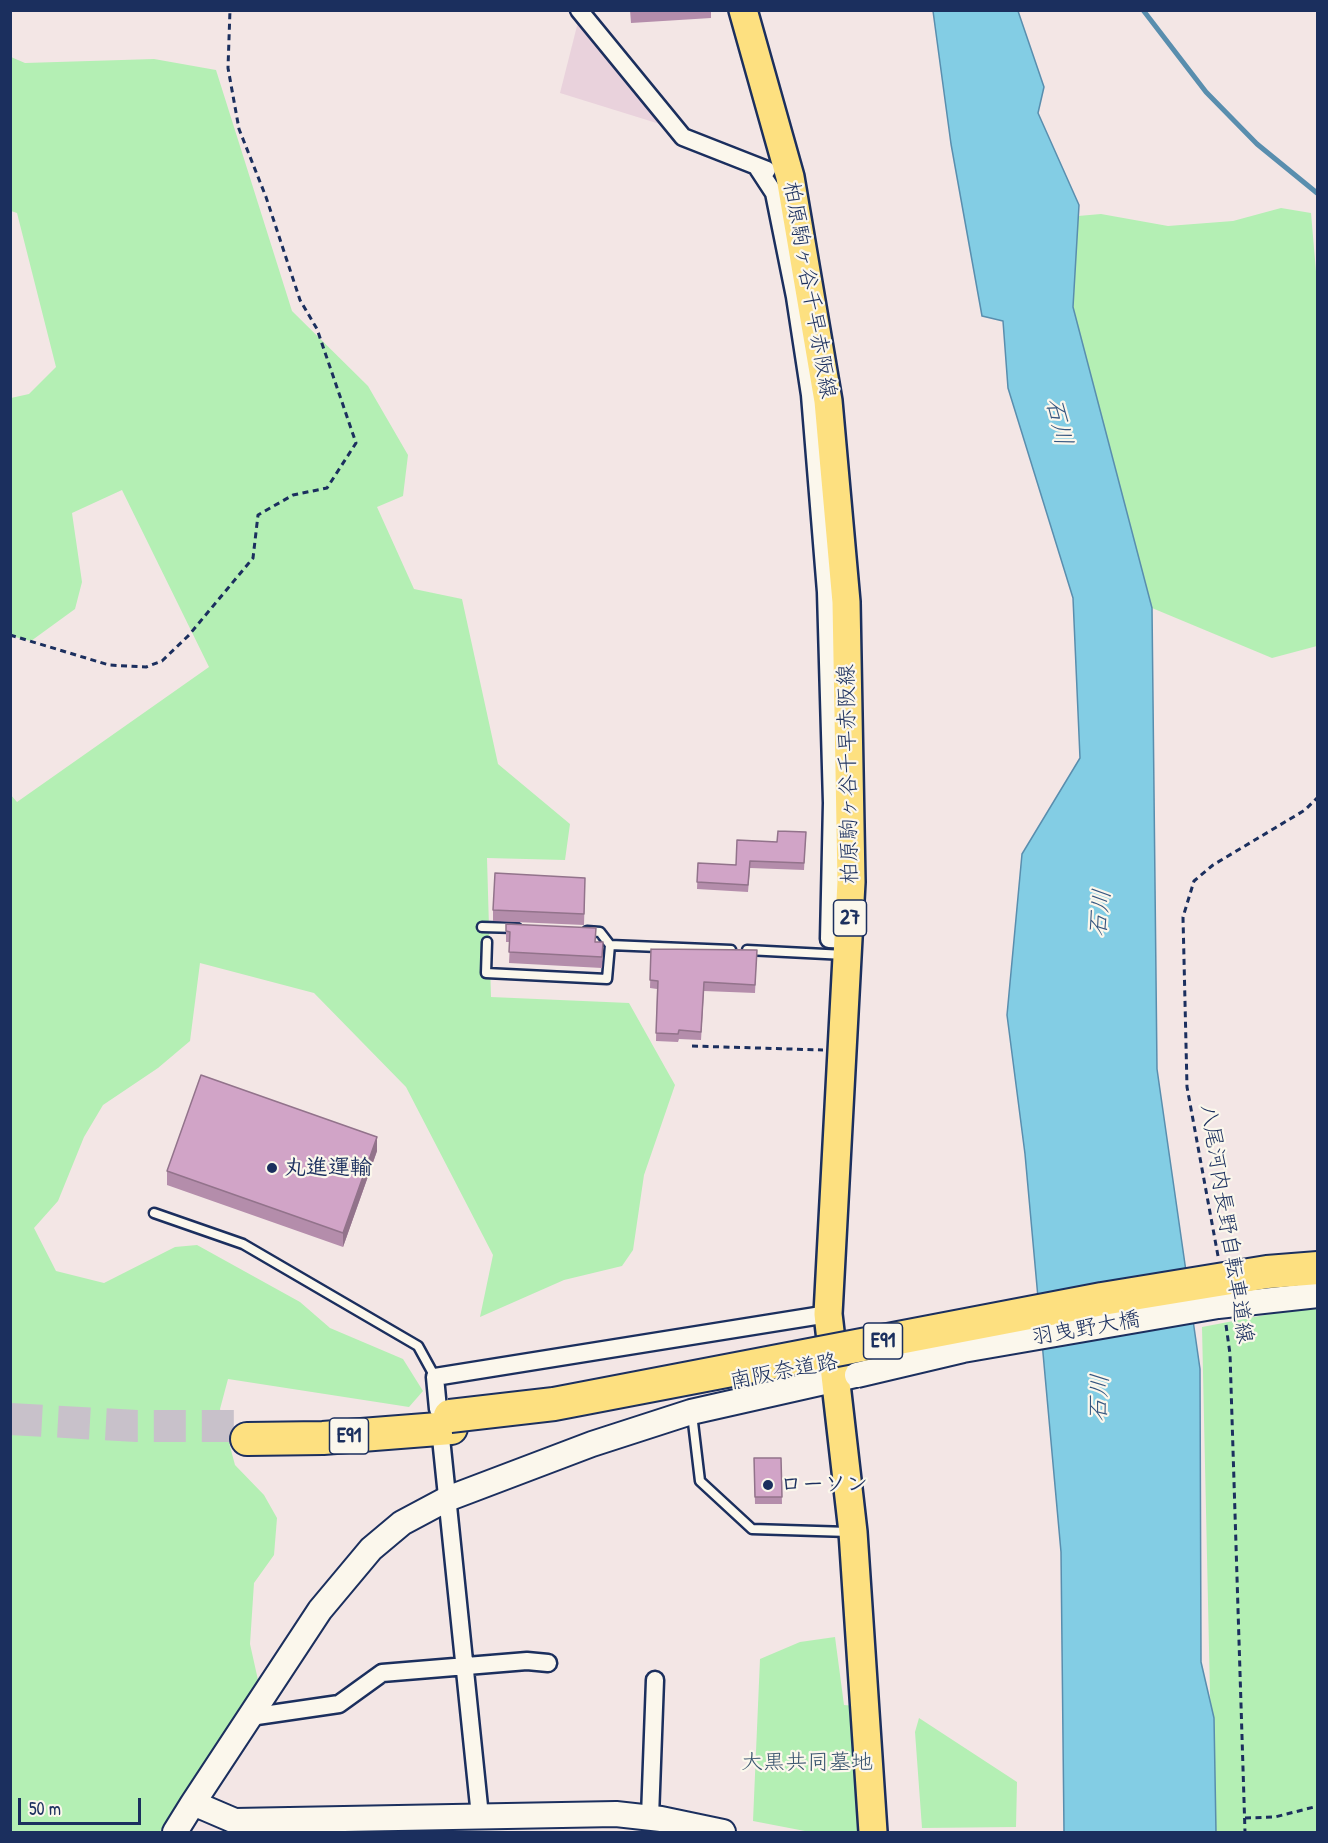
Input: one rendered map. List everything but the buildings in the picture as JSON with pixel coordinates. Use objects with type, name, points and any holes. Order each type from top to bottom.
[{"type":"highway","name":"南阪奈道路","points":[[248,1432],[323,1438],[445,1423],[1102,1299],[1267,1272],[1317,1268]]},
{"type":"highway","name":"南阪奈道路","points":[[445,1423],[559,1418],[705,1387],[1096,1312],[1317,1278]]},
{"type":"main road","name":"柏原駒ヶ谷千早赤阪線","points":[[743,10],[790,177],[828,401],[846,602],[851,882],[828,1314],[846,1377],[853,1532],[873,1833]]},
{"type":"street","points":[[579,10],[683,137],[790,177]]},
{"type":"street","points":[[757,166],[774,193],[795,297],[810,395],[826,592],[832,803],[828,939],[848,947]]},
{"type":"street","name":"羽曳野大橋","points":[[175,1833],[320,1610],[371,1549],[402,1523],[447,1499],[592,1444],[691,1412],[963,1350],[1218,1306],[1317,1296]]},
{"type":"street","points":[[480,1816],[447,1499],[445,1423],[435,1377],[828,1314]]},
{"type":"street","points":[[250,1717],[339,1704],[382,1673],[527,1660],[548,1663]]},
{"type":"street","points":[[650,1818],[655,1680]]},
{"type":"street","points":[[193,1803],[235,1821],[562,1813],[616,1814],[650,1818],[713,1831]]},
{"type":"lane","points":[[482,927],[529,929]]},
{"type":"lane","points":[[487,942],[486,973],[608,979],[609,945],[600,932],[577,931]]},
{"type":"lane","points":[[609,945],[848,947]]},
{"type":"lane","points":[[154,1213],[243,1244],[418,1346],[435,1377]]},
{"type":"lane","points":[[691,1412],[700,1481],[752,1529],[853,1532]]},
{"type":"path","points":[[10,635],[109,665],[146,667],[162,661],[189,634],[253,558],[258,515],[293,495],[327,488],[356,443],[317,329],[300,300],[266,197],[239,129],[228,68],[230,10]]},
{"type":"path","name":"八尾河内長野自転車道線","points":[[1218,1261],[1187,1087],[1183,917],[1194,881],[1213,865],[1305,810],[1317,797]]},
{"type":"path","points":[[692,1046],[843,1049]]},
{"type":"path","name":"八尾河内長野自転車道線","points":[[1226,1319],[1230,1354],[1245,1833]]},
{"type":"path","points":[[1245,1818],[1275,1817],[1317,1806]]},
{"type":"shaded area","points":[[579,18],[663,125],[560,93]]},
{"type":"green space","points":[[11,57],[25,63],[154,59],[216,70],[292,311],[368,386],[408,455],[403,496],[377,507],[414,589],[462,599],[498,764],[570,824],[565,860],[487,858],[491,997],[629,1003],[675,1085],[644,1175],[633,1250],[622,1266],[564,1280],[480,1317],[493,1255],[406,1087],[314,993],[200,963],[190,1041],[158,1068],[103,1105],[84,1137],[58,1201],[34,1228],[56,1271],[104,1283],[175,1247],[197,1245],[300,1302],[330,1328],[403,1359],[423,1391],[409,1407],[228,1379],[220,1409],[235,1465],[264,1495],[277,1518],[274,1555],[254,1583],[250,1644],[258,1680],[160,1832],[11,1832],[10,794],[17,802],[209,667],[122,490],[72,513],[82,582],[75,609],[31,641],[11,636],[11,398],[29,394],[56,367],[17,213],[11,211]]},
{"type":"green space","points":[[1281,208],[1311,213],[1318,295],[1317,646],[1272,658],[1152,608],[1073,307],[1078,216],[1101,214],[1168,226],[1233,221]]},
{"type":"green space","points":[[1317,1305],[1317,1832],[1213,1832],[1202,1327]]},
{"type":"green space","name":"大黒共同墓地","points":[[835,1637],[844,1705],[856,1706],[861,1832],[810,1832],[753,1821],[760,1659],[800,1642]]},
{"type":"green space","points":[[919,1718],[1017,1782],[1016,1827],[922,1828],[915,1732]]},
{"type":"water","name":"石川","points":[[933,11],[1018,11],[1044,87],[1038,113],[1079,205],[1073,307],[1152,608],[1157,1069],[1200,1369],[1201,1662],[1214,1718],[1216,1832],[1064,1832],[1061,1552],[1025,1154],[1007,1015],[1022,854],[1080,758],[1073,598],[1008,388],[1003,321],[982,316],[951,144]]},
{"type":"waterway","points":[[1143,10],[1206,92],[1257,144],[1317,193]]},
{"type":"tunnel","points":[[10,1419],[137,1426],[249,1426]]},
{"type":"place","name":"丸進運輸","points":[[272,1168]]},
{"type":"place","name":"ローソン","points":[[768,1485]]}]
